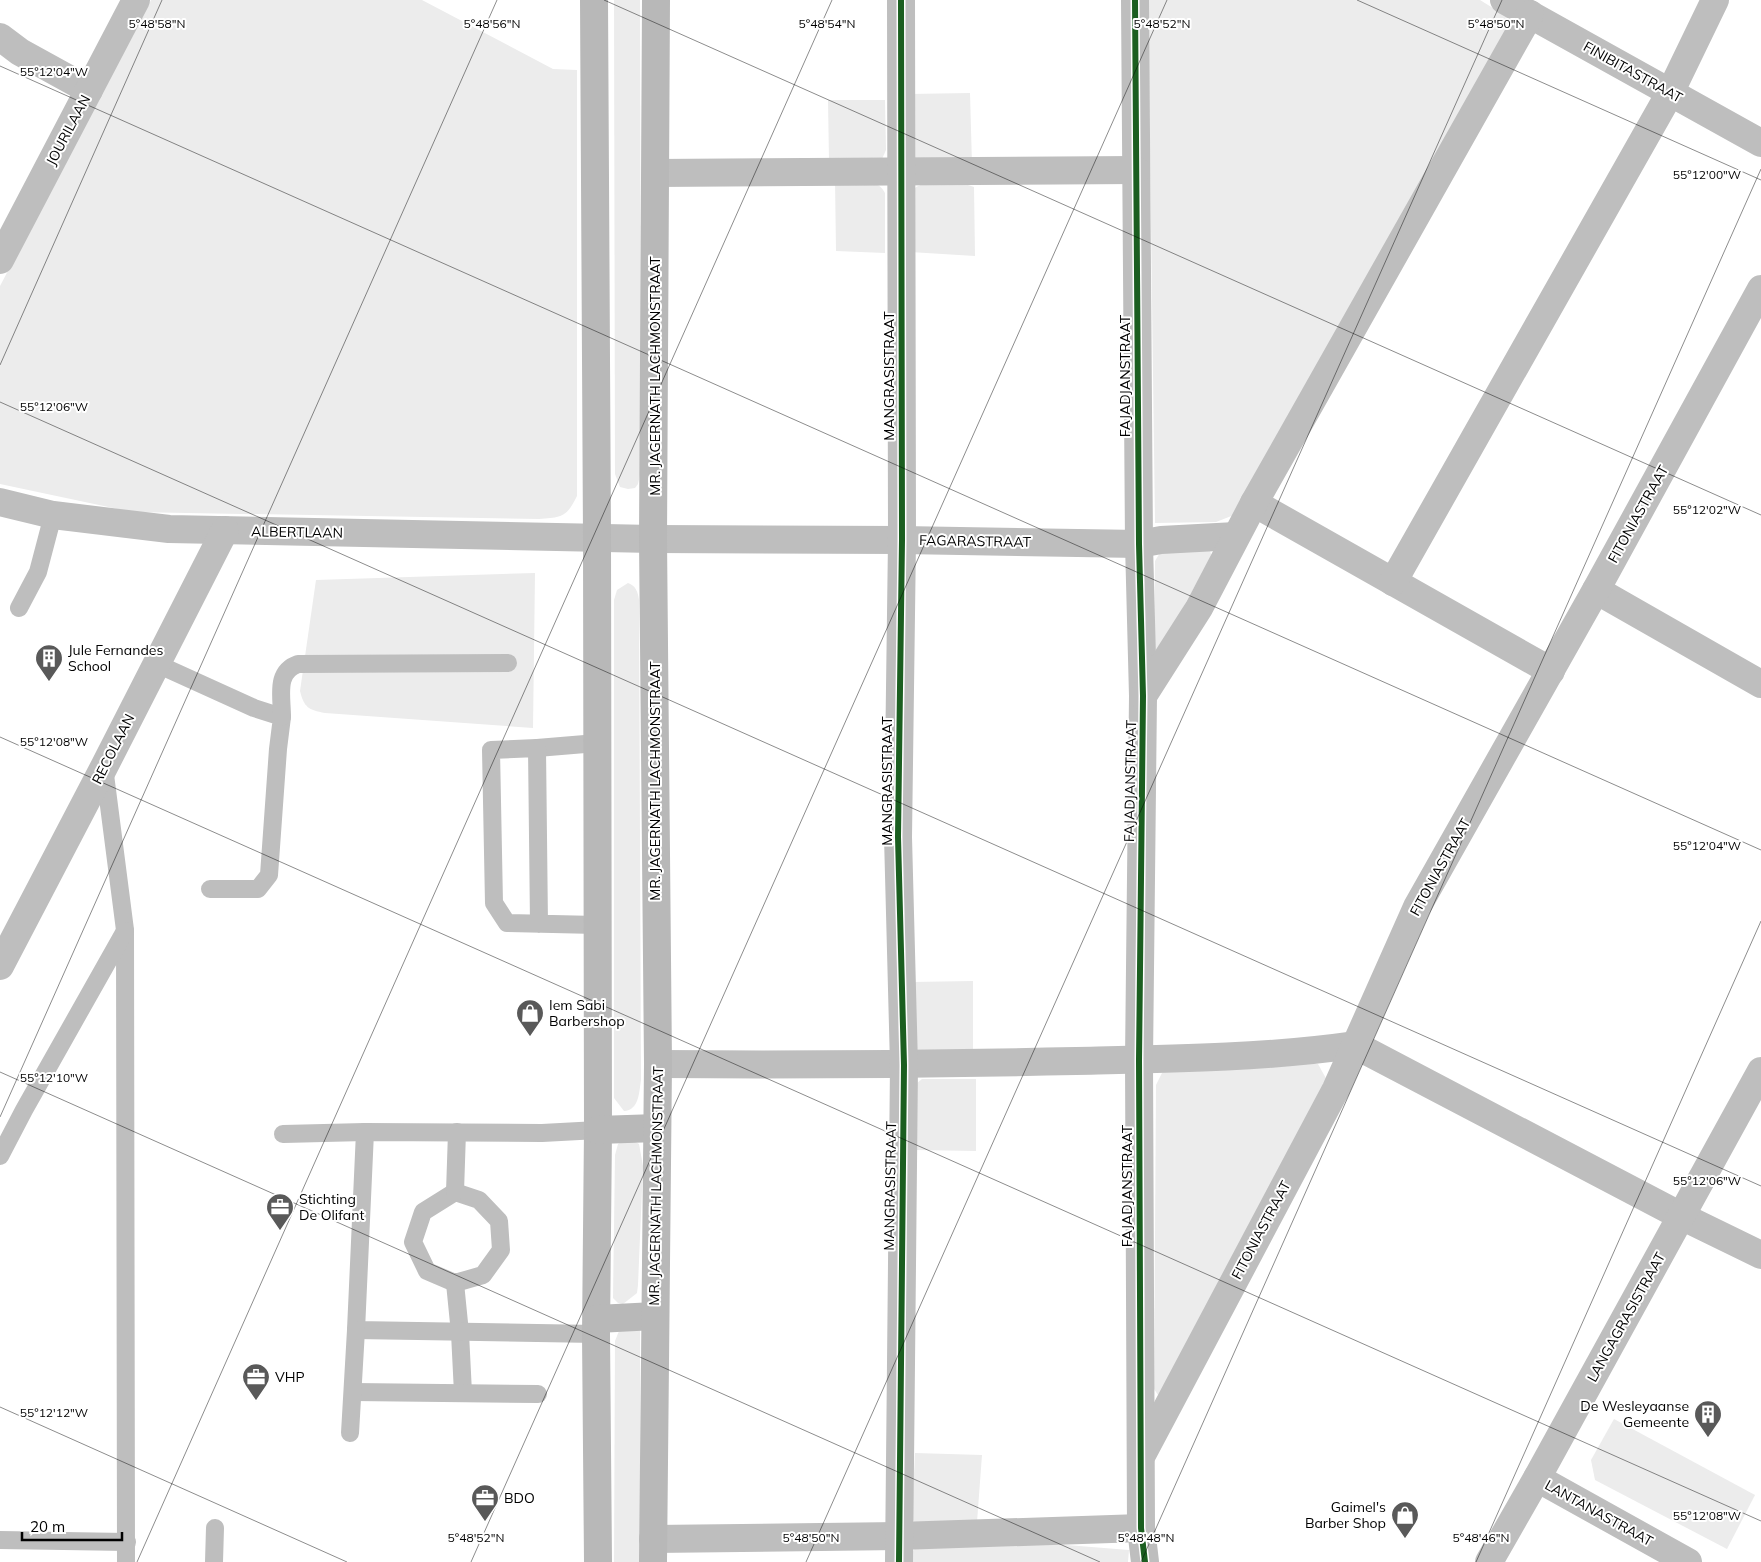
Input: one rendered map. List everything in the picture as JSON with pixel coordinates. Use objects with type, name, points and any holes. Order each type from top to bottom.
[{"type":"main road","points":[[594,0],[597,538],[598,1130],[596,1327],[598,1562]]},
{"type":"main road","name":"MR. JAGERNATH LACHMONSTRAAT","points":[[653,1551],[658,1064],[653,539],[656,0]]},
{"type":"main road","points":[[598,1130],[657,1128]]},
{"type":"main road","points":[[596,1327],[655,1316]]},
{"type":"street","name":"JOURILAAN","points":[[0,260],[136,0]]},
{"type":"street","name":"MANGRASISTRAAT","points":[[899,1549],[904,1065],[898,837],[902,540],[901,0]]},
{"type":"street","name":"FAJADJANSTRAAT","points":[[1135,0],[1139,544],[1143,696],[1139,1060],[1141,1528],[1145,1562]]},
{"type":"street","name":"FINIBITASTRAAT","points":[[1504,0],[1761,143]]},
{"type":"street","points":[[1393,582],[1670,93],[1715,0]]},
{"type":"street","points":[[1143,696],[1199,608],[1254,503],[1530,14]]},
{"type":"street","points":[[0,37],[20,52],[89,90]]},
{"type":"street","points":[[656,173],[1136,170]]},
{"type":"street","name":"FITONIASTRAAT","points":[[1142,1457],[1336,1089],[1417,907],[1551,671],[1761,289]]},
{"type":"street","name":"ALBERTLAAN","points":[[0,502],[53,515],[168,529],[653,539]]},
{"type":"street","points":[[1254,503],[1551,671]]},
{"type":"street","name":"RECOLAAN","points":[[0,966],[225,530]]},
{"type":"street","name":"FAGARASTRAAT","points":[[653,539],[902,540],[1139,544],[1161,540],[1236,536]]},
{"type":"street","points":[[1596,590],[1761,684]]},
{"type":"street","points":[[658,1064],[904,1065],[1139,1060],[1303,1053],[1355,1045],[1682,1216],[1761,1255]]},
{"type":"street","name":"LANGAGRASISTRAAT","points":[[1489,1562],[1761,1072]]},
{"type":"street","name":"LANTANASTRAAT","points":[[1537,1478],[1688,1562]]},
{"type":"street","points":[[653,1551],[899,1549],[1141,1528]]},
{"type":"lane","points":[[19,608],[38,572],[53,515]]},
{"type":"lane","points":[[210,889],[258,889],[269,875],[282,717],[281,679],[289,667],[298,664],[508,663]]},
{"type":"lane","points":[[157,664],[254,708],[282,717]]},
{"type":"lane","points":[[597,742],[491,750],[494,903],[507,923],[597,925]]},
{"type":"lane","points":[[537,748],[539,924]]},
{"type":"lane","points":[[104,767],[125,930],[126,1562]]},
{"type":"lane","points":[[0,1156],[125,930]]},
{"type":"lane","points":[[283,1134],[366,1132],[542,1133],[598,1130]]},
{"type":"lane","points":[[350,1433],[366,1132]]},
{"type":"lane","points":[[455,1192],[457,1132]]},
{"type":"lane","points":[[455,1192],[479,1200],[499,1221],[501,1250],[483,1275],[455,1283],[427,1271],[414,1242],[423,1212],[455,1192]]},
{"type":"lane","points":[[455,1283],[463,1392]]},
{"type":"lane","points":[[356,1330],[460,1333],[596,1327]]},
{"type":"lane","points":[[353,1392],[538,1394]]},
{"type":"lane","points":[[214,1562],[215,1528]]},
{"type":"lane","points":[[0,1540],[127,1542]]},
{"type":"shaded area","points":[[151,0],[422,0],[553,69],[577,70],[577,496],[570,509],[558,517],[539,519],[132,512],[0,484],[0,286]]},
{"type":"shaded area","points":[[614,0],[640,0],[641,470],[638,484],[635,488],[628,489],[620,487],[615,474]]},
{"type":"shaded area","points":[[1148,0],[1480,0],[1509,18],[1512,24],[1234,515],[1216,522],[1155,523]]},
{"type":"shaded area","points":[[970,93],[972,165],[911,160],[909,94]]},
{"type":"shaded area","points":[[828,100],[885,100],[886,150],[882,159],[829,161]]},
{"type":"shaded area","points":[[835,180],[870,182],[876,184],[885,193],[885,253],[836,251]]},
{"type":"shaded area","points":[[923,184],[965,184],[974,187],[975,256],[910,252],[912,192],[916,187]]},
{"type":"shaded area","points":[[1209,548],[1210,559],[1160,649],[1154,651],[1155,561],[1161,551]]},
{"type":"shaded area","points":[[535,573],[533,728],[325,713],[314,711],[303,701],[300,691],[316,580]]},
{"type":"shaded area","points":[[628,583],[636,590],[639,600],[641,1080],[639,1095],[633,1108],[624,1111],[614,1098],[614,600],[617,590]]},
{"type":"shaded area","points":[[973,981],[973,1054],[924,1054],[913,1049],[912,982]]},
{"type":"shaded area","points":[[1318,1064],[1328,1082],[1163,1391],[1158,1395],[1154,1389],[1156,1085],[1162,1073],[1171,1068]]},
{"type":"shaded area","points":[[922,1079],[976,1079],[976,1151],[915,1150],[916,1084]]},
{"type":"shaded area","points":[[632,1140],[639,1144],[643,1166],[638,1285],[637,1293],[623,1304],[618,1303],[613,1298],[615,1155],[618,1144]]},
{"type":"shaded area","points":[[640,1330],[640,1562],[614,1562],[615,1341],[619,1331]]},
{"type":"shaded area","points":[[1614,1419],[1755,1495],[1727,1549],[1595,1480],[1591,1460]]},
{"type":"shaded area","points":[[915,1453],[982,1455],[977,1522],[916,1525],[912,1518]]},
{"type":"shaded area","points":[[919,1544],[1054,1544],[1129,1550],[1128,1562],[912,1562],[912,1552]]},
{"type":"cycle path","points":[[899,1562],[904,1065],[898,837],[902,540],[901,0]]},
{"type":"cycle path","points":[[1135,0],[1139,544],[1143,696],[1139,1060],[1141,1528],[1145,1562]]},
{"type":"place","name":"Jule Fernandes School","points":[[49,682]]},
{"type":"place","name":"Iem Sabi Barbershop","points":[[530,1037]]},
{"type":"place","name":"Stichting De Olifant","points":[[280,1231]]},
{"type":"place","name":"VHP","points":[[256,1401]]},
{"type":"place","name":"De Wesleyaanse Gemeente","points":[[1708,1438]]},
{"type":"place","name":"BDO","points":[[485,1522]]},
{"type":"place","name":"Gaimel's Barber Shop","points":[[1405,1539]]}]
